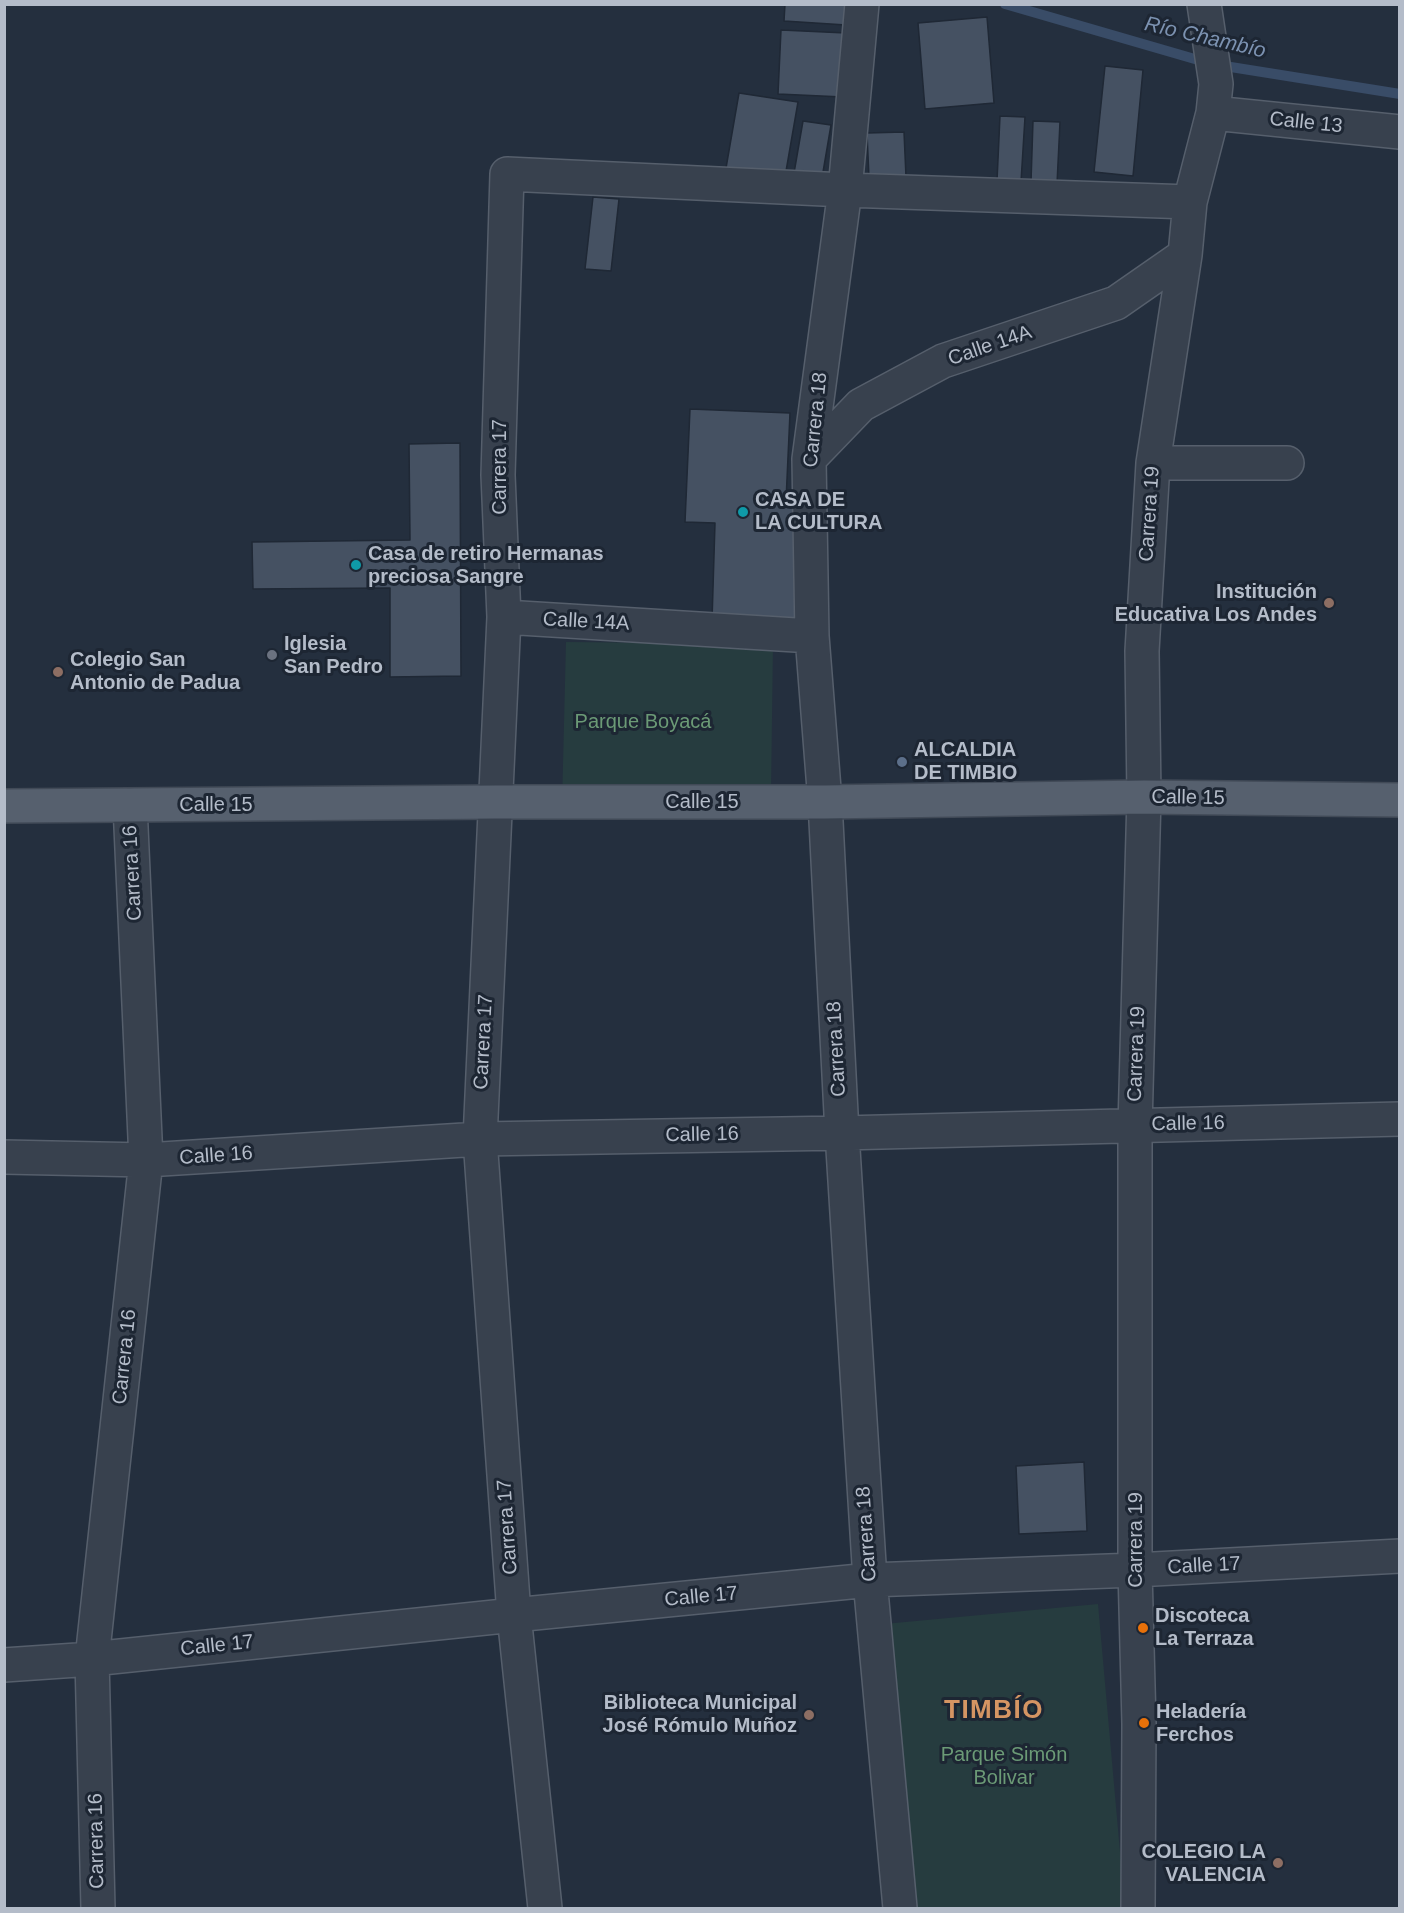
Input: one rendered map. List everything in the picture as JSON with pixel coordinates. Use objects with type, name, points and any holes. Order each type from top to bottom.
[{"type":"main road","name":"Calle 15","points":[[4,806],[825,802],[1144,797],[1400,800]]},
{"type":"street","name":"Carrera 18","points":[[862,4],[845,190],[809,459],[812,636],[825,802],[842,1133],[870,1580],[900,1908]]},
{"type":"street","points":[[1204,4],[1211,45],[1215,98]]},
{"type":"street","name":"Calle 13","points":[[1215,98],[1400,132]]},
{"type":"street","name":"Carrera 19","points":[[1138,1908],[1135,1126],[1144,797],[1142,651],[1153,463],[1185,255],[1190,202],[1215,98]]},
{"type":"street","name":"Carrera 17","points":[[545,1908],[514,1615],[480,1138],[504,617],[498,475],[507,174],[845,190]]},
{"type":"street","points":[[845,190],[1190,202]]},
{"type":"street","name":"Calle 14A","points":[[809,459],[861,405],[943,361],[1116,303],[1185,255]]},
{"type":"street","points":[[1153,463],[1287,463]]},
{"type":"street","name":"Calle 14A","points":[[504,617],[812,636]]},
{"type":"street","name":"Carrera 16","points":[[98,1908],[92,1659],[146,1160],[130,805]]},
{"type":"street","name":"Calle 16","points":[[4,1157],[146,1160],[480,1138],[842,1133],[1400,1119]]},
{"type":"street","name":"Calle 17","points":[[4,1665],[92,1659],[870,1580],[1400,1557]]},
{"type":"green space","name":"Parque Boyacá","points":[[566,642],[773,644],[771,793],[562,805]]},
{"type":"green space","name":"Parque Simón Bolivar","points":[[1098,1604],[1125,1908],[909,1908],[884,1624]]},
{"type":"building","points":[[785,4],[847,4],[846,25],[784,21]]},
{"type":"building","points":[[987,17],[994,103],[925,109],[918,23]]},
{"type":"building","points":[[781,30],[846,33],[843,97],[778,94]]},
{"type":"building","points":[[1105,66],[1143,70],[1133,176],[1094,172]]},
{"type":"building","points":[[739,93],[798,102],[785,177],[726,168]]},
{"type":"building","points":[[1000,116],[1025,117],[1021,182],[997,181]]},
{"type":"building","points":[[803,121],[831,125],[822,178],[794,173]]},
{"type":"building","points":[[1033,121],[1060,122],[1057,184],[1031,182]]},
{"type":"building","points":[[904,132],[906,177],[869,178],[867,133]]},
{"type":"building","points":[[593,197],[619,199],[611,271],[585,269]]},
{"type":"building","name":"CASA DE LA CULTURA","points":[[690,409],[790,413],[786,501],[802,502],[797,624],[712,621],[715,523],[685,522]]},
{"type":"building","name":"Casa de retiro Hermanas preciosa Sangre","points":[[460,443],[461,676],[390,677],[390,588],[253,589],[252,542],[410,540],[409,444]]},
{"type":"building","points":[[1084,1462],[1087,1531],[1019,1534],[1016,1466]]},
{"type":"waterway","name":"Río Chambío","points":[[1005,4],[1212,64],[1400,94]]},
{"type":"place","name":"CASA DE LA CULTURA","points":[[743,512]]},
{"type":"place","name":"Casa de retiro Hermanas preciosa Sangre","points":[[356,565]]},
{"type":"place","name":"Institución Educativa Los Andes","points":[[1329,603]]},
{"type":"place","name":"Iglesia San Pedro","points":[[272,655]]},
{"type":"place","name":"Colegio San Antonio de Padua","points":[[58,672]]},
{"type":"place","name":"ALCALDIA DE TIMBIO","points":[[902,762]]},
{"type":"place","name":"Discoteca La Terraza","points":[[1143,1628]]},
{"type":"place","name":"Biblioteca Municipal José Rómulo Muñoz","points":[[809,1715]]},
{"type":"place","name":"Heladería Ferchos","points":[[1144,1723]]},
{"type":"place","name":"COLEGIO LA VALENCIA","points":[[1278,1863]]},
{"type":"district","name":"TIMBÍO","points":[[994,1711]]}]
